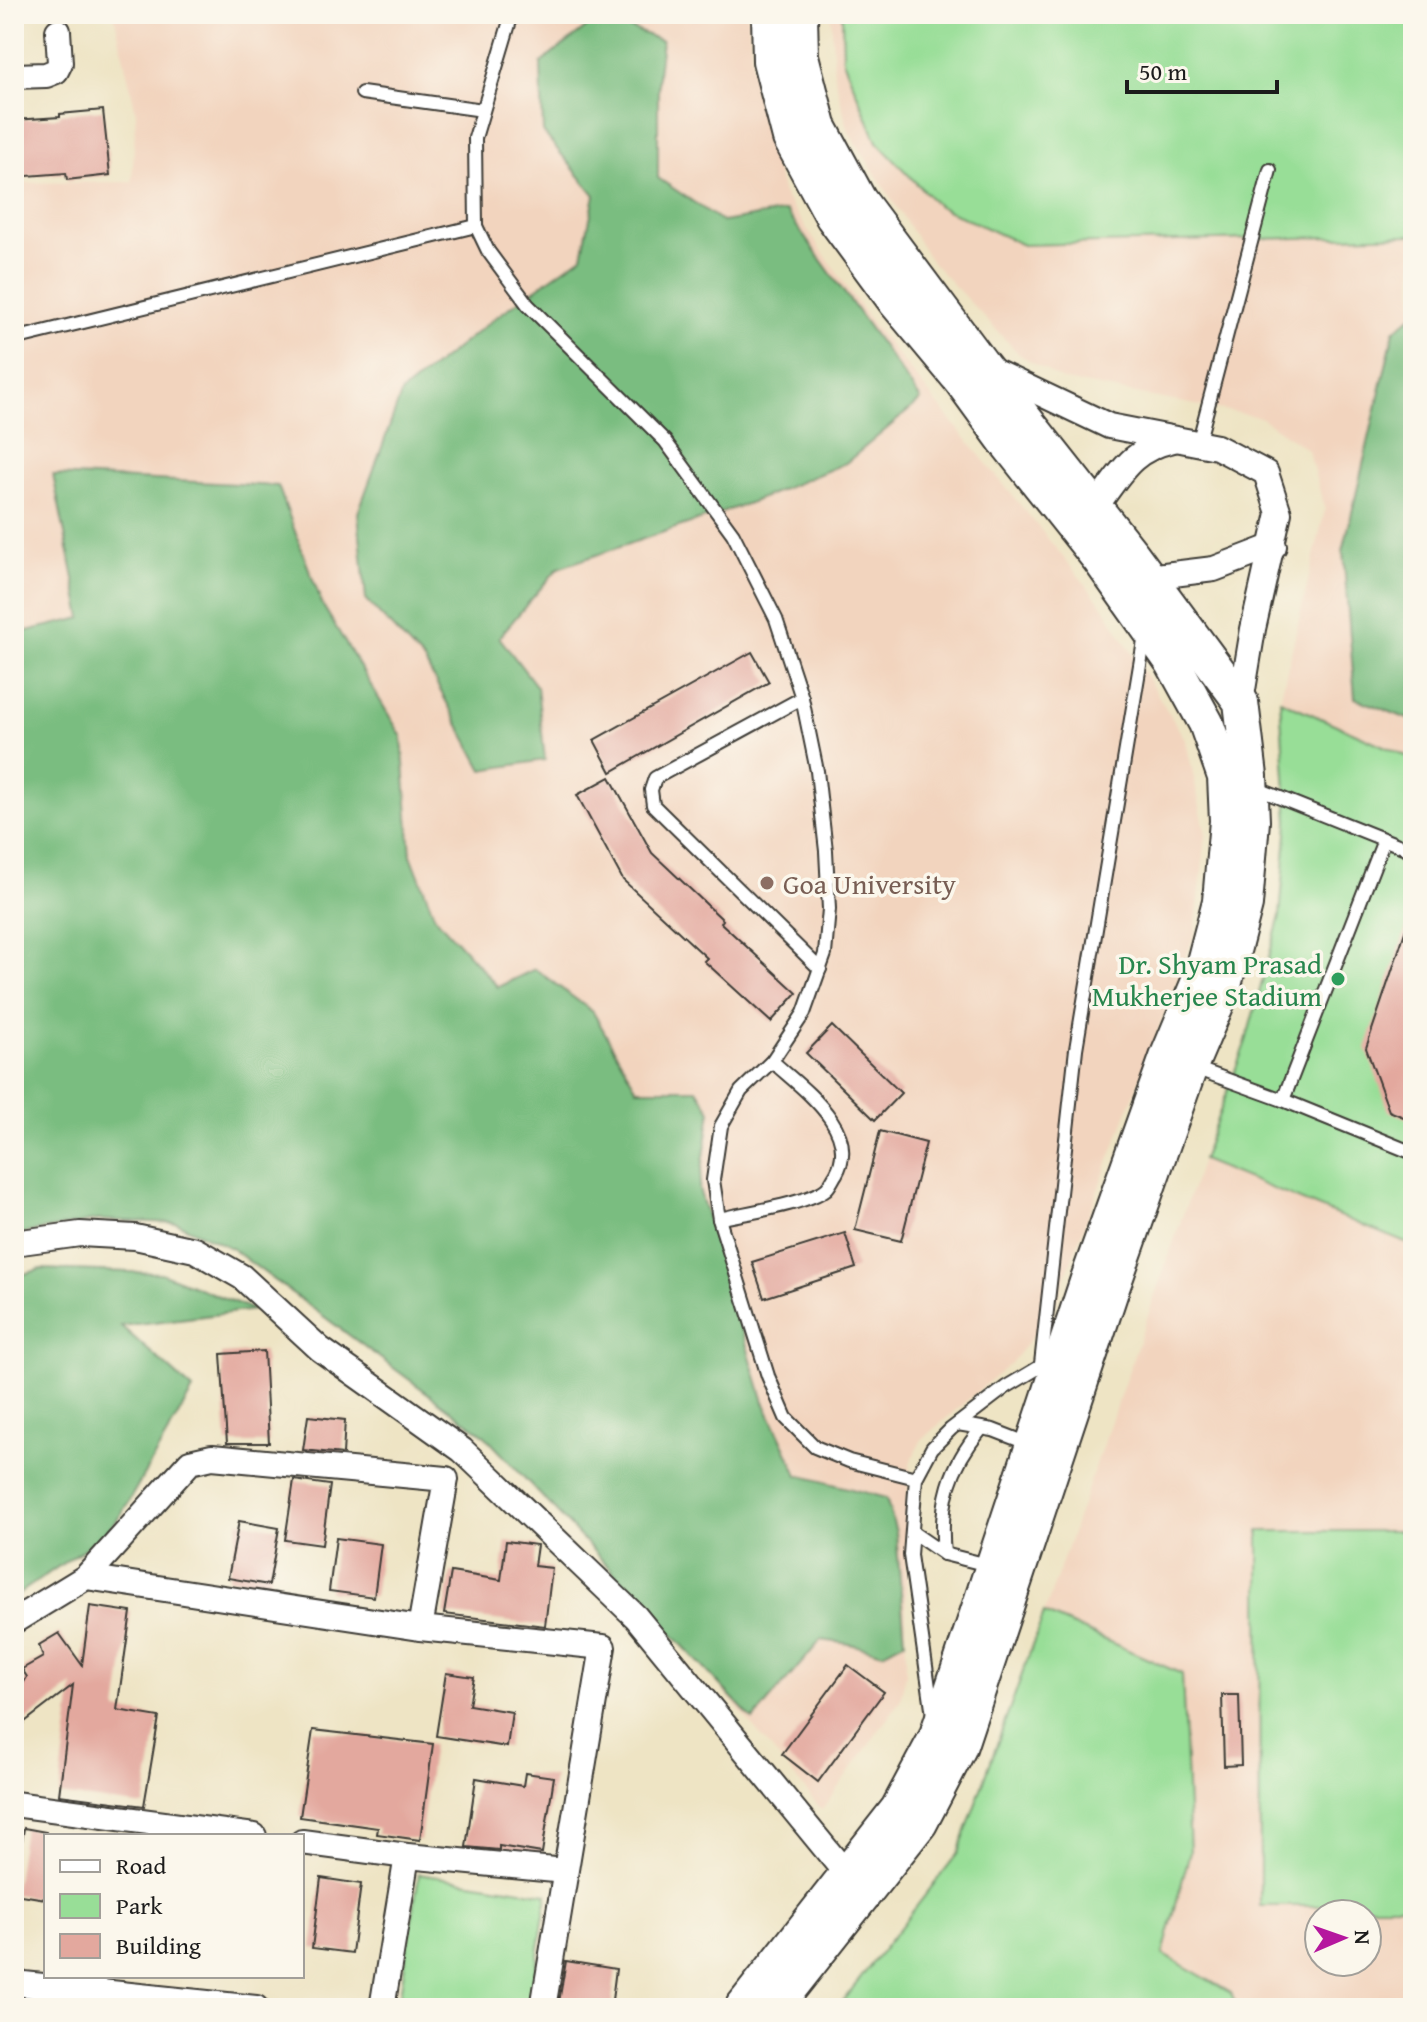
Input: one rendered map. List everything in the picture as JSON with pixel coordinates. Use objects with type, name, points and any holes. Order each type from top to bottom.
[{"type":"main road","points":[[769,14],[770,61],[790,138],[833,217],[895,301],[983,380],[1094,509],[1241,702],[1252,821],[1245,905],[1223,989],[1178,1078],[1052,1360],[959,1748],[920,1823],[774,2008]]},
{"type":"main road","points":[[742,2008],[898,1809],[936,1738],[1004,1570],[1178,1078],[1220,901],[1227,821],[1225,777],[1206,723],[1173,663],[1100,560],[983,380],[859,200],[819,126],[801,56],[800,14]]},
{"type":"street","points":[[14,76],[46,75],[56,71],[60,63],[58,31]]},
{"type":"street","points":[[983,380],[1109,426],[1217,447],[1266,473],[1279,513],[1253,629],[1241,702]]},
{"type":"street","points":[[1094,509],[1134,457],[1151,445],[1173,440]]},
{"type":"street","points":[[1148,577],[1214,569],[1274,546]]},
{"type":"street","points":[[14,1243],[80,1234],[135,1237],[195,1250],[242,1277],[320,1349],[462,1450],[636,1617],[848,1876]]},
{"type":"street","points":[[14,1621],[86,1577],[190,1462],[212,1457],[446,1479],[420,1628]]},
{"type":"street","points":[[86,1577],[420,1628],[603,1647],[543,2008]]},
{"type":"street","points":[[14,1804],[239,1834]]},
{"type":"street","points":[[304,1842],[565,1871]]},
{"type":"street","points":[[382,2008],[407,1856]]},
{"type":"street","points":[[14,1983],[256,2008]]},
{"type":"lane","points":[[512,14],[475,138],[476,226],[488,251],[528,305],[665,441],[733,534],[776,619],[802,698],[817,771],[829,909],[825,954],[804,1013],[772,1061],[741,1091],[721,1126],[713,1180],[719,1219],[768,1376],[786,1418],[815,1447],[849,1461],[916,1478]]},
{"type":"lane","points":[[362,93],[483,110]]},
{"type":"lane","points":[[1198,444],[1270,170]]},
{"type":"lane","points":[[14,339],[476,226]]},
{"type":"lane","points":[[936,1738],[910,1555],[916,1478],[932,1448],[958,1424],[1006,1387],[1052,1360],[1076,1049],[1147,626]]},
{"type":"lane","points":[[802,698],[655,778],[651,790],[653,805],[820,969]]},
{"type":"lane","points":[[1250,785],[1413,851]]},
{"type":"lane","points":[[1283,1100],[1384,840]]},
{"type":"lane","points":[[719,1219],[799,1201],[826,1189],[841,1164],[841,1139],[826,1110],[772,1061]]},
{"type":"lane","points":[[1178,1078],[1283,1100],[1413,1153]]},
{"type":"lane","points":[[958,1424],[982,1428],[1032,1445]]},
{"type":"lane","points":[[944,1554],[943,1518],[952,1475],[959,1457],[982,1428]]},
{"type":"lane","points":[[912,1532],[944,1554],[1004,1570]]},
{"type":"shaded area","name":"Goa University","points":[[114,14],[748,14],[754,87],[783,194],[873,325],[1103,606],[1186,741],[1206,835],[1195,932],[1052,1312],[1011,1363],[922,1439],[910,1463],[906,1517],[906,1673],[900,1701],[822,1810],[497,1417],[14,656],[14,183],[132,182],[136,113]]},
{"type":"shaded area","points":[[831,14],[1413,14],[1413,2008],[838,2008],[958,1853],[1246,1041],[1280,916],[1288,822],[1280,700],[1325,510],[1308,450],[1260,417],[1062,380],[1020,355],[931,261],[849,132],[834,74]]},
{"type":"green space","points":[[842,14],[1413,14],[1413,235],[1023,245],[938,206],[877,142],[843,60]]},
{"type":"green space","points":[[601,16],[662,41],[658,74],[658,178],[723,222],[786,211],[921,400],[846,463],[752,502],[558,568],[499,637],[537,687],[545,760],[483,770],[425,662],[366,600],[358,513],[402,392],[492,320],[582,256],[595,195],[543,132],[541,63]]},
{"type":"green space","points":[[1413,315],[1413,721],[1355,698],[1343,551],[1394,331]]},
{"type":"green space","points":[[53,475],[278,486],[322,604],[402,737],[411,855],[435,917],[498,987],[535,969],[593,1012],[637,1089],[697,1089],[711,1111],[699,1189],[764,1402],[798,1475],[886,1498],[896,1532],[905,1641],[883,1653],[821,1640],[753,1720],[483,1434],[231,1248],[177,1223],[98,1220],[14,1235],[14,634],[82,618]]},
{"type":"green space","name":"Dr. Shyam Prasad Mukherjee Stadium","points":[[1280,700],[1413,759],[1413,1246],[1202,1160],[1246,1041],[1280,916],[1288,822]]},
{"type":"green space","points":[[41,1269],[161,1273],[254,1310],[121,1326],[193,1390],[120,1516],[104,1535],[14,1597],[14,1277]]},
{"type":"green space","points":[[1259,1531],[1413,1531],[1413,1906],[1383,1906],[1383,1898],[1303,1898],[1303,1906],[1260,1906]]},
{"type":"green space","points":[[1044,1613],[1182,1674],[1190,1852],[1163,1954],[1231,1993],[1238,2008],[849,2008],[842,2002],[958,1853]]},
{"type":"green space","points":[[419,1874],[547,1894],[530,2008],[398,2008]]},
{"type":"building","points":[[103,110],[110,175],[67,180],[66,173],[14,177],[14,120]]},
{"type":"building","points":[[752,652],[769,682],[611,772],[594,740]]},
{"type":"building","points":[[610,777],[652,853],[723,920],[721,923],[797,993],[771,1022],[623,880],[577,795]]},
{"type":"building","points":[[1410,917],[1413,917],[1413,1121],[1389,1111],[1366,1048]]},
{"type":"building","points":[[832,1026],[901,1093],[875,1120],[806,1053]]},
{"type":"building","points":[[880,1131],[926,1143],[901,1241],[855,1230]]},
{"type":"building","points":[[845,1233],[856,1268],[764,1298],[752,1262]]},
{"type":"building","points":[[264,1351],[269,1443],[227,1443],[221,1354]]},
{"type":"building","points":[[308,1416],[345,1420],[343,1454],[303,1450]]},
{"type":"building","points":[[294,1480],[330,1485],[322,1545],[285,1540]]},
{"type":"building","points":[[239,1521],[279,1528],[269,1585],[228,1578]]},
{"type":"building","points":[[336,1538],[381,1544],[374,1597],[329,1591]]},
{"type":"building","points":[[506,1541],[537,1545],[534,1566],[552,1568],[545,1626],[444,1614],[451,1572],[501,1580]]},
{"type":"building","points":[[90,1606],[131,1612],[117,1710],[159,1717],[144,1806],[59,1795],[73,1685],[22,1724],[14,1713],[14,1702],[20,1699],[18,1692],[27,1677],[22,1669],[43,1657],[39,1645],[59,1633],[82,1665]]},
{"type":"building","points":[[848,1665],[884,1692],[818,1782],[782,1754]]},
{"type":"building","points":[[446,1673],[474,1677],[469,1705],[512,1712],[507,1747],[436,1736]]},
{"type":"building","points":[[1222,1695],[1239,1695],[1241,1765],[1224,1766]]},
{"type":"building","points":[[313,1730],[433,1744],[420,1840],[377,1834],[378,1828],[300,1817]]},
{"type":"building","points":[[525,1773],[554,1777],[542,1853],[499,1846],[499,1850],[466,1847],[476,1778],[523,1786]]},
{"type":"building","points":[[24,1828],[46,1832],[44,1899],[14,1894]]},
{"type":"building","points":[[321,1878],[361,1884],[352,1953],[312,1948]]},
{"type":"building","points":[[566,1961],[616,1969],[611,2008],[558,2008]]},
{"type":"place","name":"Goa University","points":[[767,883]]},
{"type":"place","name":"Dr. Shyam Prasad Mukherjee Stadium","points":[[1338,979]]}]
